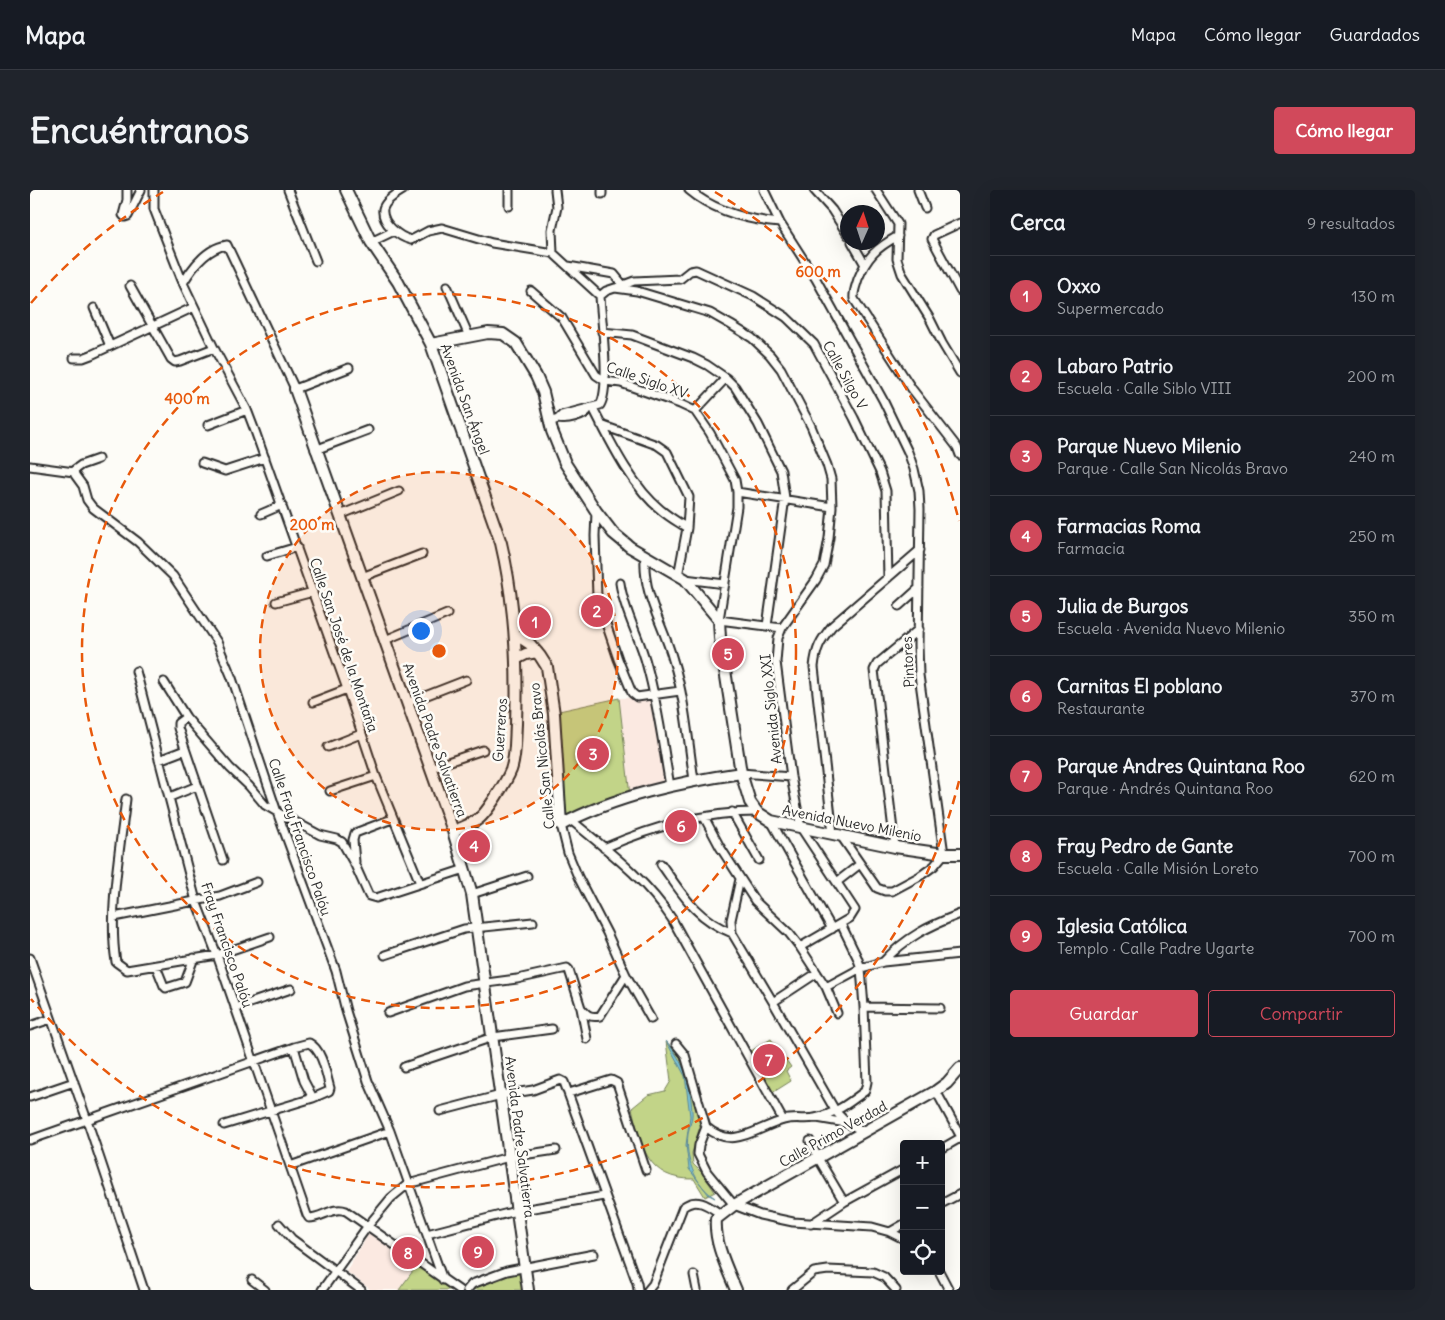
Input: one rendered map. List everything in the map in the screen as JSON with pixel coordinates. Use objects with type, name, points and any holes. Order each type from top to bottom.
[{"type":"street","points":[[127,190],[125,217],[128,216],[141,190]]},
{"type":"street","name":"Calle San José de la Montaña","points":[[154,190],[154,209],[183,283],[214,348],[247,410],[313,592],[376,776],[392,819],[420,883]]},
{"type":"street","points":[[288,190],[316,261]]},
{"type":"street","name":"Avenida San Ángel","points":[[346,190],[371,242],[398,282],[431,344],[501,543],[507,569],[515,634]]},
{"type":"street","points":[[403,190],[391,198],[385,204],[383,210],[384,216],[394,231],[411,240],[428,231],[442,228],[492,243],[553,253],[600,296],[605,382],[603,401],[600,405],[562,415],[554,420]]},
{"type":"street","points":[[509,190],[509,206]]},
{"type":"street","points":[[553,253],[552,230],[557,207],[556,190]]},
{"type":"street","points":[[689,190],[700,199],[742,217],[780,223]]},
{"type":"street","name":"Pintores","points":[[764,190],[780,223],[816,280],[883,400],[914,469],[919,491],[919,675],[944,854]]},
{"type":"street","points":[[814,190],[832,210],[840,222]]},
{"type":"street","points":[[876,190],[898,224],[897,259],[902,274],[960,373]]},
{"type":"street","points":[[918,190],[925,208]]},
{"type":"street","points":[[960,223],[934,235],[932,239],[960,290]]},
{"type":"street","points":[[371,242],[394,231]]},
{"type":"street","points":[[898,236],[872,253],[864,263],[854,299],[912,389],[960,455]]},
{"type":"street","points":[[183,283],[191,268],[204,256],[219,246],[228,245],[295,389],[349,368]]},
{"type":"street","points":[[857,250],[864,263]]},
{"type":"street","points":[[567,266],[614,274],[623,285]]},
{"type":"street","name":"Calle Silgo V","points":[[615,288],[634,281],[680,279],[690,271],[696,270],[753,296],[786,317],[814,344],[854,418],[883,480],[886,491],[888,578]]},
{"type":"street","points":[[130,286],[152,327],[171,359],[175,362],[214,348]]},
{"type":"street","points":[[447,286],[469,336]]},
{"type":"street","points":[[600,296],[606,291],[615,288]]},
{"type":"street","name":"Avenida Siglo XXI","points":[[615,288],[637,291],[710,313],[752,338],[770,355],[793,390],[811,426],[827,465],[831,479],[832,507],[824,565],[816,580],[782,628],[778,638],[776,662],[791,777],[801,828]]},
{"type":"street","name":"Calle Siglo XV","points":[[531,292],[562,318],[596,375],[605,382],[621,383],[695,411],[710,433],[735,480],[737,492],[737,507],[719,620]]},
{"type":"street","points":[[74,358],[91,356],[194,307]]},
{"type":"street","points":[[94,308],[110,346]]},
{"type":"street","points":[[602,332],[632,335],[693,358],[726,378],[735,387],[758,424],[778,461],[784,483],[785,498],[767,626]]},
{"type":"street","points":[[431,344],[488,333],[503,334],[516,343],[536,376],[543,392],[554,420],[565,463],[596,511],[613,533],[645,558],[681,577],[725,584]]},
{"type":"street","points":[[695,411],[726,378]]},
{"type":"street","name":"Avenida Padre Salvatierra","points":[[295,389],[453,831],[472,894],[502,1095],[528,1290]]},
{"type":"street","points":[[591,408],[624,465],[644,491],[661,510],[687,528]]},
{"type":"street","points":[[208,425],[247,410]]},
{"type":"street","points":[[602,425],[657,444],[667,452],[688,494],[687,528],[681,577],[719,620],[720,638],[741,773],[750,802],[757,812]]},
{"type":"street","points":[[316,450],[368,430]]},
{"type":"street","points":[[202,463],[225,471],[265,458]]},
{"type":"street","points":[[30,466],[74,472],[81,465],[98,459]]},
{"type":"street","name":"Calle Fray Francisco Palóu","points":[[74,472],[83,486],[87,500],[93,508],[138,542],[174,576],[217,642],[232,678],[277,812],[336,971],[346,1011],[368,1081],[390,1131],[443,1280]]},
{"type":"street","points":[[340,515],[399,491]]},
{"type":"street","points":[[737,492],[785,498],[832,507]]},
{"type":"street","points":[[261,514],[282,505]]},
{"type":"street","points":[[596,511],[595,556],[597,597],[632,693],[637,697],[680,691]]},
{"type":"street","points":[[267,556],[297,547]]},
{"type":"street","points":[[920,550],[832,626],[823,638],[816,653],[814,666],[837,835],[877,888],[885,891],[892,890],[920,876],[934,866],[944,854]]},
{"type":"street","points":[[362,577],[422,554]]},
{"type":"street","points":[[645,558],[644,572],[647,589],[673,660],[680,691],[694,780]]},
{"type":"street","points":[[620,583],[622,600],[647,664],[670,786]]},
{"type":"street","points":[[899,606],[920,588]]},
{"type":"street","points":[[276,602],[313,592]]},
{"type":"street","points":[[385,640],[447,614]]},
{"type":"street","points":[[719,620],[782,628]]},
{"type":"street","points":[[895,847],[874,670],[877,664],[918,629]]},
{"type":"street","name":"Calle San Nicolás Bravo","points":[[515,634],[530,644],[547,667],[554,714],[568,853],[626,975],[651,1019]]},
{"type":"street","name":"Guerreros","points":[[453,831],[479,819],[488,808],[511,769],[515,746],[517,704],[515,634]]},
{"type":"street","points":[[516,659],[526,654],[537,652]]},
{"type":"street","name":"Fray Francisco Palóu","points":[[136,671],[196,901],[217,954],[307,1215],[310,1218],[314,1218],[335,1210],[346,1211],[367,1227]]},
{"type":"street","points":[[407,703],[466,680]]},
{"type":"street","points":[[164,682],[186,717],[265,805],[320,835],[342,842],[355,865],[366,892],[372,897],[376,898],[465,869]]},
{"type":"street","points":[[313,702],[347,689]]},
{"type":"street","points":[[186,717],[178,723],[178,728],[223,860]]},
{"type":"street","points":[[328,747],[361,734]]},
{"type":"street","points":[[160,760],[185,750]]},
{"type":"street","points":[[430,768],[483,750]]},
{"type":"street","points":[[783,1120],[659,900],[648,887],[604,848],[566,822],[594,808],[694,780],[741,773],[791,777]]},
{"type":"street","points":[[330,791],[376,776]]},
{"type":"street","points":[[170,797],[197,786]]},
{"type":"street","points":[[126,799],[119,848],[114,917],[116,962],[127,970],[156,966],[217,954],[270,937]]},
{"type":"street","points":[[604,848],[624,839],[665,826],[732,812],[757,812]]},
{"type":"street","points":[[732,812],[759,860]]},
{"type":"street","name":"Avenida Nuevo Milenio","points":[[757,812],[771,821],[801,828],[895,847],[944,854],[960,854]]},
{"type":"street","points":[[704,817],[755,901],[789,933],[800,947],[826,987],[838,1013]]},
{"type":"street","points":[[355,865],[352,840],[355,833],[392,819]]},
{"type":"street","points":[[771,821],[832,928]]},
{"type":"street","points":[[800,947],[850,918],[855,910],[801,828]]},
{"type":"street","points":[[661,864],[698,913],[715,926],[732,933]]},
{"type":"street","points":[[837,882],[860,864]]},
{"type":"street","points":[[472,894],[526,876]]},
{"type":"street","points":[[740,879],[731,920],[732,933],[774,1002],[836,1112],[847,1123]]},
{"type":"street","points":[[114,917],[220,896],[257,882]]},
{"type":"street","points":[[883,962],[897,947],[925,928],[960,914]]},
{"type":"street","points":[[385,955],[448,932],[532,922]]},
{"type":"street","points":[[814,1118],[836,1112],[865,1091],[867,1086],[861,968],[840,924]]},
{"type":"street","points":[[826,987],[861,968],[883,962],[960,954]]},
{"type":"street","points":[[30,958],[144,1290]]},
{"type":"street","points":[[156,966],[166,988],[185,982],[194,958]]},
{"type":"street","points":[[388,1012],[464,986],[517,979],[567,968],[580,1008],[587,1039]]},
{"type":"street","points":[[774,1002],[817,973]]},
{"type":"street","points":[[580,1008],[593,1018],[600,1016],[626,975]]},
{"type":"street","points":[[235,1008],[291,989]]},
{"type":"street","points":[[864,1007],[940,1008]]},
{"type":"street","points":[[30,1026],[51,1019]]},
{"type":"street","points":[[404,1067],[493,1037],[552,1029]]},
{"type":"street","points":[[30,1140],[294,1047],[309,1043],[313,1045],[320,1057],[330,1088],[329,1091],[313,1098],[224,1125]]},
{"type":"street","points":[[676,1044],[685,1055],[706,1127],[715,1135],[727,1138],[740,1137],[790,1118],[814,1118],[847,1123],[865,1132]]},
{"type":"street","points":[[294,1047],[304,1080],[313,1098]]},
{"type":"street","name":"Calle Primo Verdad","points":[[719,1217],[734,1206],[936,1091],[947,1083],[960,1068]]},
{"type":"street","points":[[440,1111],[502,1095],[533,1090],[560,1080],[564,1082],[638,1290]]},
{"type":"street","points":[[569,1093],[611,1080],[617,1083],[646,1170]]},
{"type":"street","points":[[30,1097],[74,1082]]},
{"type":"street","points":[[936,1091],[960,1137],[945,1146]]},
{"type":"street","points":[[706,1127],[699,1145],[698,1154],[707,1172],[734,1206],[774,1219],[810,1224],[872,1226],[900,1237]]},
{"type":"street","points":[[290,1166],[390,1131]]},
{"type":"street","points":[[810,1141],[844,1202]]},
{"type":"street","points":[[322,1290],[367,1227],[391,1198],[408,1184],[509,1157],[556,1150]]},
{"type":"street","points":[[810,1224],[844,1202],[900,1171]]},
{"type":"street","points":[[945,1202],[960,1194]]},
{"type":"street","points":[[427,1234],[516,1211],[604,1196]]},
{"type":"street","points":[[648,1290],[653,1284],[682,1207],[688,1202],[696,1201],[706,1204],[719,1217],[715,1227],[721,1254],[736,1290]]},
{"type":"street","points":[[279,1224],[292,1239],[361,1290]]},
{"type":"street","points":[[890,1232],[900,1226]]},
{"type":"street","points":[[367,1227],[458,1290]]},
{"type":"street","points":[[467,1290],[472,1284],[507,1272],[594,1254]]},
{"type":"street","points":[[792,1290],[814,1272],[828,1270],[873,1272],[884,1277],[896,1290]]},
{"type":"street","points":[[694,1274],[697,1290]]},
{"type":"street","points":[[941,1275],[950,1290]]},
{"type":"street","points":[[252,1280],[265,1290]]},
{"type":"shaded area","points":[[619,698],[654,698],[670,785],[630,796]]},
{"type":"shaded area","points":[[370,1232],[417,1264],[399,1290],[371,1290],[346,1271]]},
{"type":"green space","points":[[619,698],[630,796],[566,824],[559,711]]},
{"type":"green space","points":[[771,1039],[791,1067],[786,1071],[791,1081],[772,1093],[748,1053]]},
{"type":"green space","points":[[666,1041],[680,1057],[703,1116],[692,1153],[693,1164],[703,1174],[715,1192],[705,1197],[694,1179],[678,1178],[666,1174],[656,1167],[643,1147],[635,1122],[632,1108],[648,1095],[665,1091],[671,1081]]},
{"type":"green space","points":[[418,1264],[451,1290],[399,1290]]},
{"type":"green space","points":[[523,1271],[526,1290],[470,1290],[472,1287]]},
{"type":"water","points":[[666,1041],[678,1057],[688,1082],[692,1114],[687,1143],[688,1152],[692,1170],[700,1184],[689,1169],[686,1145],[690,1116],[685,1076]]},
{"type":"place","name":"Labaro Patrio","points":[[597,611]]},
{"type":"place","name":"Oxxo","points":[[535,622]]},
{"type":"place","name":"Julia de Burgos","points":[[728,654]]},
{"type":"place","name":"Parque Nuevo Milenio","points":[[593,754]]},
{"type":"place","name":"Carnitas El poblano","points":[[681,826]]},
{"type":"place","name":"Farmacias Roma","points":[[474,846]]},
{"type":"place","name":"Parque Andres Quintana Roo","points":[[769,1060]]},
{"type":"place","name":"Iglesia Católica","points":[[478,1252]]},
{"type":"place","name":"Fray Pedro de Gante","points":[[408,1253]]}]
